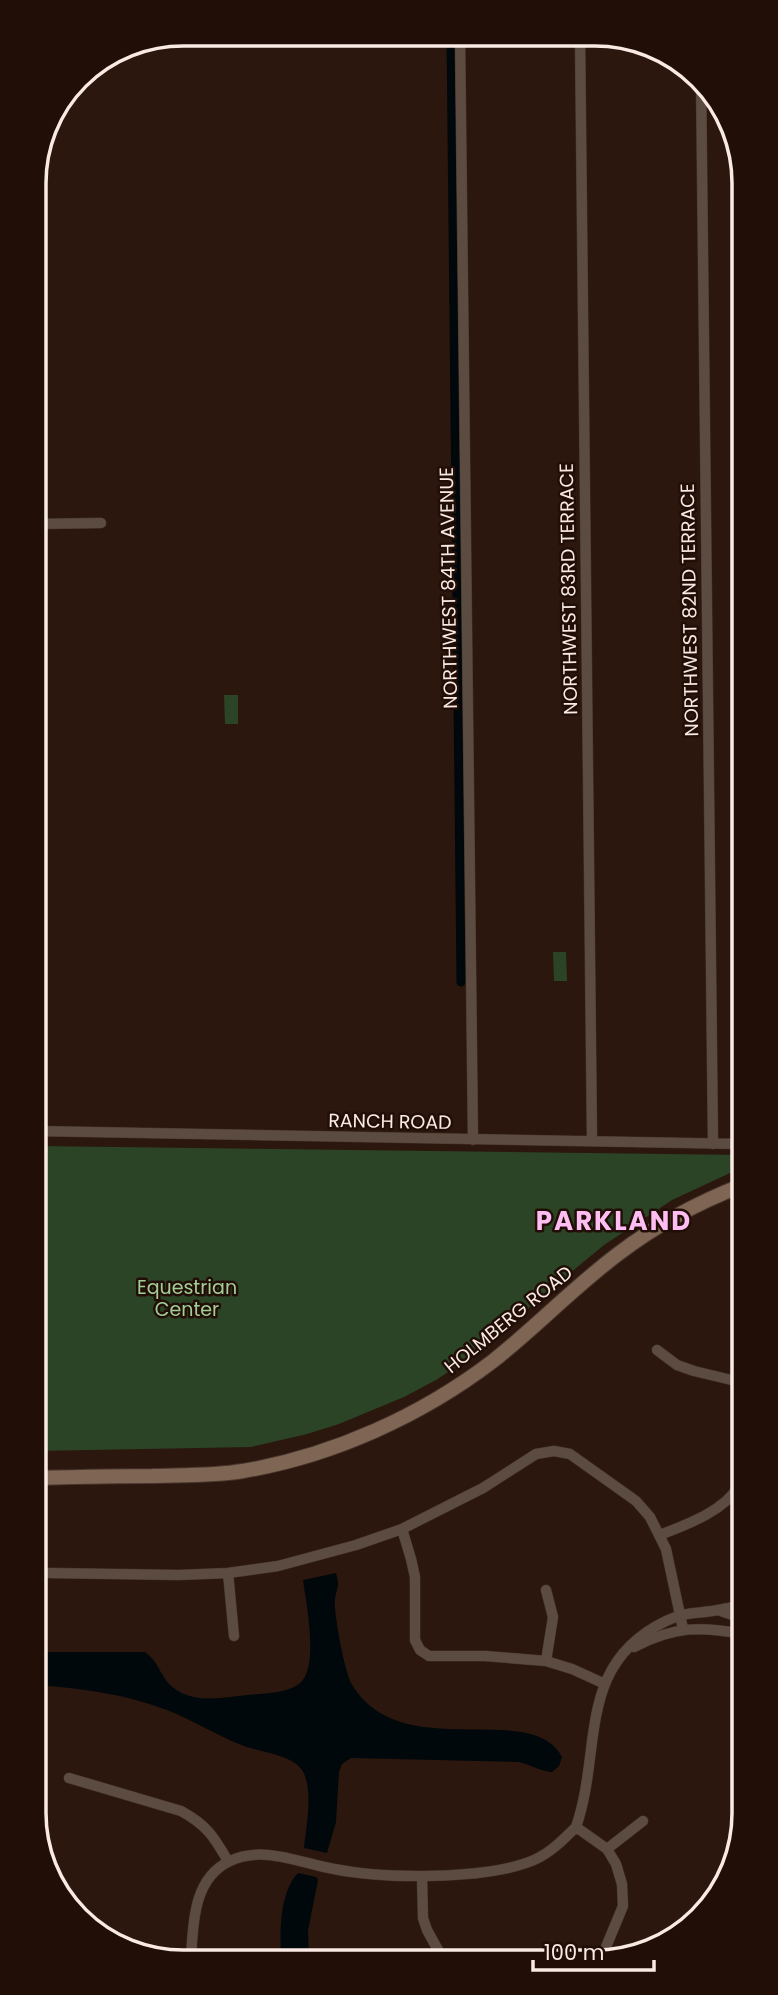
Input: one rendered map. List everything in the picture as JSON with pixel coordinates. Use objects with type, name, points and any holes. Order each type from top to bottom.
[{"type":"street","name":"NORTHWEST 84TH AVENUE","points":[[460,46],[473,1139]]},
{"type":"street","name":"NORTHWEST 83RD TERRACE","points":[[580,46],[592,1141]]},
{"type":"street","name":"NORTHWEST 82ND TERRACE","points":[[701,96],[713,1143]]},
{"type":"street","points":[[46,524],[101,523]]},
{"type":"street","name":"RANCH ROAD","points":[[46,1131],[732,1144]]},
{"type":"street","name":"HOLMBERG ROAD","points":[[46,1478],[196,1475],[242,1471],[335,1446],[387,1426],[448,1392],[494,1360],[636,1241],[680,1215],[732,1190]]},
{"type":"street","points":[[657,1350],[677,1365],[732,1380]]},
{"type":"street","points":[[49,1573],[180,1575],[229,1573],[278,1566],[356,1545],[402,1529],[483,1488],[536,1454],[554,1451],[570,1454],[636,1501],[650,1517],[666,1549],[683,1629]]},
{"type":"street","points":[[660,1535],[703,1517],[732,1493]]},
{"type":"street","points":[[402,1529],[415,1577],[415,1640],[420,1650],[429,1656],[485,1656],[546,1661],[605,1684]]},
{"type":"street","points":[[229,1573],[234,1636]]},
{"type":"street","points":[[546,1590],[552,1617],[546,1661]]},
{"type":"street","points":[[191,1950],[193,1921],[203,1886],[214,1872],[229,1861],[248,1854],[263,1854],[336,1870],[422,1876],[506,1868],[534,1860],[555,1847],[576,1827],[583,1806],[598,1700],[621,1654],[644,1633],[681,1614],[732,1606]]},
{"type":"street","points":[[717,1610],[732,1615]]},
{"type":"street","points":[[621,1654],[650,1639],[683,1629],[730,1631],[732,1620]]},
{"type":"street","points":[[69,1778],[181,1811],[212,1833],[229,1861]]},
{"type":"street","points":[[607,1849],[643,1821]]},
{"type":"street","points":[[576,1827],[607,1849],[616,1864],[622,1884],[623,1906],[605,1949]]},
{"type":"street","points":[[422,1876],[423,1918],[438,1950]]},
{"type":"green space","points":[[224,695],[238,695],[238,724],[225,724]]},
{"type":"green space","points":[[553,952],[566,952],[567,981],[554,981]]},
{"type":"green space","name":"Equestrian Center","points":[[46,1146],[732,1155],[732,1172],[672,1200],[604,1245],[477,1353],[436,1380],[404,1397],[339,1424],[251,1447],[46,1451]]},
{"type":"shaded area","points":[[336,1573],[336,1616],[346,1667],[351,1683],[373,1708],[400,1722],[431,1728],[523,1732],[546,1740],[562,1757],[559,1766],[552,1772],[519,1762],[351,1758],[342,1764],[339,1772],[336,1822],[327,1853],[304,1848],[308,1787],[302,1770],[291,1761],[234,1742],[151,1704],[102,1693],[46,1686],[46,1652],[145,1652],[170,1685],[191,1696],[224,1698],[287,1690],[299,1684],[309,1664],[309,1618],[303,1580]]},
{"type":"shaded area","points":[[298,1873],[316,1877],[318,1880],[308,1931],[309,1950],[281,1950],[284,1902]]},
{"type":"waterway","points":[[451,46],[461,982]]},
{"type":"district","name":"PARKLAND","points":[[614,1221]]}]
